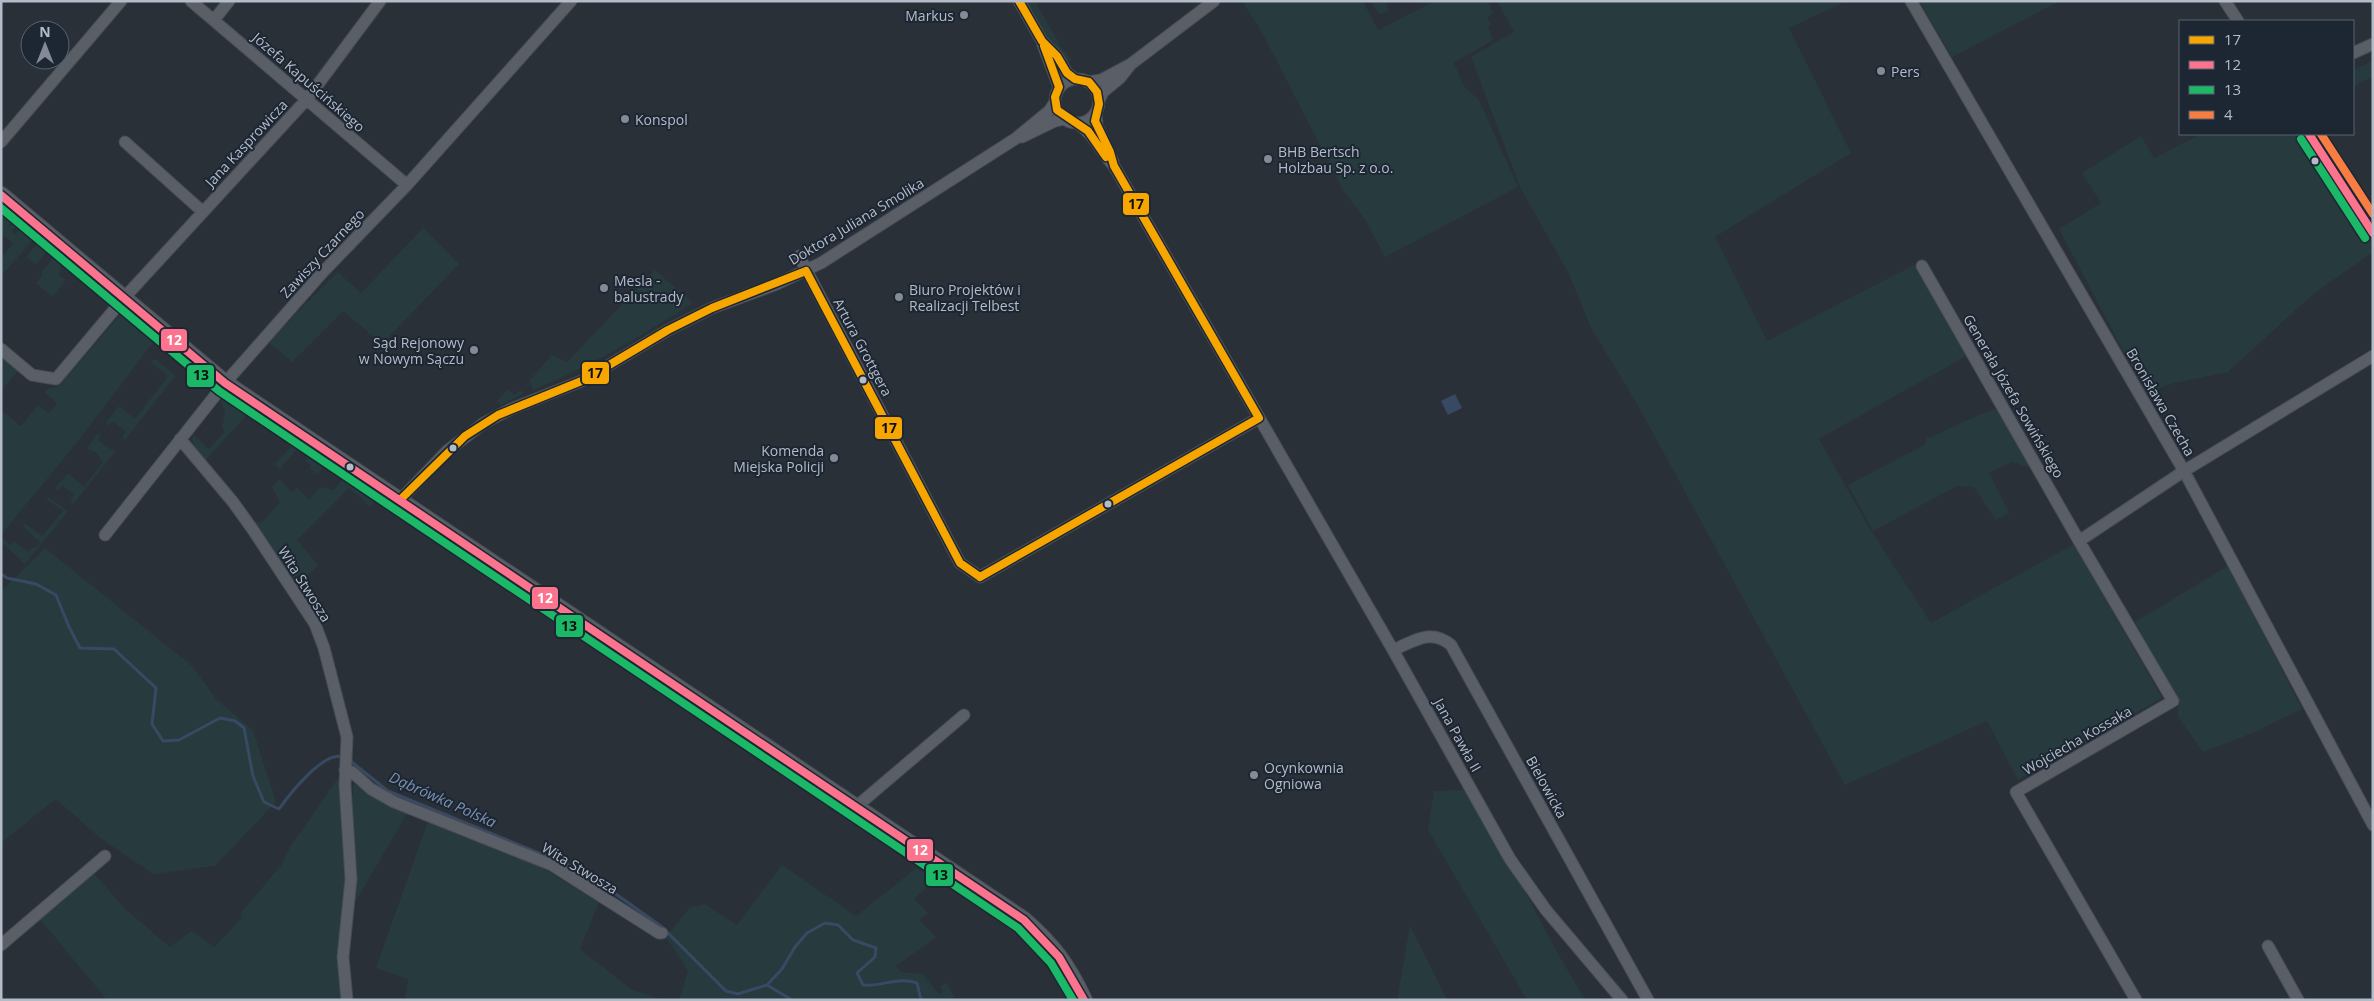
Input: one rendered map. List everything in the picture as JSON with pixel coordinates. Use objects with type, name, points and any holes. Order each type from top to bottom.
[{"type":"street","points":[[1,142],[121,1]]},
{"type":"street","name":"Józefa Kapuścińskiego","points":[[191,1],[406,185]]},
{"type":"street","points":[[214,20],[229,1]]},
{"type":"street","name":"Jana Kasprowicza","points":[[1,349],[32,375],[56,379],[124,298],[306,99],[380,1]]},
{"type":"street","name":"Zawiszy Czarnego","points":[[105,534],[225,383],[322,273],[406,185],[571,1]]},
{"type":"street","points":[[1019,1],[1042,41],[1060,87],[1055,102],[1057,110],[1065,119],[1076,123],[1086,120],[1096,112],[1099,100],[1107,88],[1120,78],[1131,64]]},
{"type":"street","points":[[1042,41],[1057,56],[1067,73],[1075,79],[1089,82],[1101,80],[1131,64],[1214,1]]},
{"type":"street","name":"Bronisława Czecha","points":[[1912,1],[2184,472],[2373,825]]},
{"type":"street","points":[[2225,1],[2237,20]]},
{"type":"street","points":[[2354,54],[2373,44]]},
{"type":"street","points":[[1060,87],[1075,79]]},
{"type":"street","points":[[1089,82],[1097,92],[1099,100]]},
{"type":"street","name":"Doktora Juliana Smolika","points":[[401,499],[465,436],[498,415],[584,380],[668,330],[712,308],[806,271],[1015,139],[1050,111],[1055,102]]},
{"type":"street","name":"Jana Pawła II","points":[[1096,112],[1097,126],[1110,152],[1114,166]]},
{"type":"street","name":"Doktora Juliana Smolika","points":[[1015,139],[1055,121],[1065,119]]},
{"type":"street","name":"Jana Pawła II","points":[[1076,123],[1086,128],[1102,153],[1114,166],[1394,650],[1523,879],[1546,910],[1622,1000]]},
{"type":"street","points":[[2310,135],[2373,233]]},
{"type":"street","points":[[125,142],[203,212]]},
{"type":"street","points":[[1,194],[225,383],[401,499],[1007,908],[1038,932],[1070,968],[1084,1000]]},
{"type":"street","name":"Artura Grottgera","points":[[799,256],[960,564],[980,578],[1259,418]]},
{"type":"street","name":"Generała Józefa Sowińskiego","points":[[1922,266],[2078,542]]},
{"type":"street","points":[[2078,542],[2184,472],[2373,356]]},
{"type":"street","name":"Wita Stwosza","points":[[180,439],[233,502],[316,624],[345,724],[351,860],[343,957],[348,1000]]},
{"type":"street","name":"Wojciecha Kossaka","points":[[2078,542],[2173,701],[2016,792],[2136,1000]]},
{"type":"street","name":"Bielowicka","points":[[1394,650],[1427,636],[1438,637],[1451,645],[1648,1000]]},
{"type":"street","points":[[856,806],[964,715]]},
{"type":"street","name":"Wita Stwosza","points":[[346,761],[352,772],[371,789],[394,802],[552,865],[659,933],[662,933]]},
{"type":"street","points":[[1,945],[105,856]]},
{"type":"street","points":[[2268,946],[2298,1000]]},
{"type":"green space","points":[[1026,1],[1035,1],[1061,47],[1072,60],[1062,65],[1033,18]]},
{"type":"green space","points":[[1242,1],[1363,1],[1378,30],[1435,1],[1488,1],[1493,13],[1487,18],[1491,24],[1488,27],[1493,40],[1454,63],[1463,85],[1479,100],[1518,187],[1385,257],[1366,221],[1343,190],[1263,34]]},
{"type":"green space","points":[[1371,1],[1386,1],[1388,11],[1379,14]]},
{"type":"green space","points":[[1497,1],[1847,1],[1789,28],[1851,153],[1715,237],[1767,341],[1914,265],[1966,356],[1819,439],[1868,526],[1931,623],[2074,544],[2162,698],[2018,780],[1987,721],[1845,785],[1636,402],[1591,328],[1569,274],[1521,189],[1471,57],[1514,32]]},
{"type":"green space","points":[[1919,1],[2060,1],[1952,57]]},
{"type":"green space","points":[[2373,61],[2373,76],[2354,86],[2354,70]]},
{"type":"green space","points":[[2199,135],[2301,135],[2373,244],[2373,252],[2312,295],[2228,372],[2170,384],[2146,394],[2059,229],[2101,203],[2082,173],[2141,136],[2154,158]]},
{"type":"green space","points":[[2,206],[18,219],[7,226],[13,225],[15,227],[12,231],[15,234],[24,224],[37,235],[2,275],[1,259],[13,243],[1,234]]},
{"type":"green space","points":[[423,228],[459,264],[382,344],[343,311],[292,362],[268,342],[338,272],[361,293]]},
{"type":"green space","points":[[41,239],[51,247],[36,265],[26,257]]},
{"type":"green space","points":[[57,253],[65,259],[59,275],[66,280],[53,297],[36,283],[42,276],[41,273]]},
{"type":"green space","points":[[655,270],[693,303],[615,350],[533,390],[529,381],[552,355],[567,362]]},
{"type":"green space","points":[[126,308],[158,336],[78,441],[1,535],[1,410],[21,426],[38,405],[49,413],[57,403],[45,393],[47,389],[59,386]]},
{"type":"green space","points":[[1,358],[18,371],[1,391]]},
{"type":"green space","points":[[152,360],[157,360],[175,376],[125,440],[122,437],[126,432],[113,421],[108,426],[106,422],[119,406],[135,419],[166,379],[167,375],[151,363]]},
{"type":"green space","points":[[226,389],[252,409],[204,462],[195,449],[192,439],[194,435],[209,449],[225,431],[222,428],[225,413],[220,397]]},
{"type":"green space","points":[[508,389],[514,395],[520,390],[524,393],[501,405],[497,401]]},
{"type":"green space","points":[[1995,409],[2005,415],[2032,468],[2012,462],[1989,473],[2009,513],[1996,520],[1974,487],[1957,486],[1873,531],[1848,485],[1926,444],[1926,434],[1928,438]]},
{"type":"green space","points":[[101,433],[98,440],[116,451],[73,504],[70,502],[74,495],[63,486],[56,491],[56,487],[68,473],[84,487],[103,462],[95,452],[87,448],[97,434]]},
{"type":"green space","points":[[295,438],[302,443],[280,469],[275,464],[291,447]]},
{"type":"green space","points":[[314,450],[328,460],[318,474],[310,469],[311,465],[305,461]]},
{"type":"green space","points":[[347,473],[380,496],[370,506],[349,488],[297,540],[318,565],[296,587],[254,522],[261,523],[280,502],[272,487],[280,479],[292,492],[297,488],[309,499],[321,487],[334,490]]},
{"type":"green space","points":[[48,497],[68,511],[25,564],[2,543],[4,539],[10,545],[13,541],[28,552],[33,547],[36,548],[40,542],[23,527],[25,523],[42,536],[63,511],[46,499]]},
{"type":"green space","points":[[45,548],[192,666],[217,700],[253,730],[276,802],[215,866],[153,874],[100,838],[56,799],[1,843],[1,591]]},
{"type":"green space","points":[[2228,566],[2302,709],[2255,732],[2203,752],[2178,717],[2178,705],[2135,622]]},
{"type":"green space","points":[[338,778],[347,875],[344,1000],[107,1000],[39,918],[93,872],[124,908],[170,947],[191,931],[215,947],[242,917],[240,914],[282,864],[290,847]]},
{"type":"green space","points":[[353,783],[373,796],[408,812],[351,909]]},
{"type":"green space","points":[[1471,790],[1556,950],[1585,1000],[1527,1000],[1428,830],[1434,791]]},
{"type":"green space","points":[[428,821],[524,857],[599,902],[580,949],[631,989],[662,1000],[405,1000],[408,979],[376,968]]},
{"type":"green space","points":[[782,865],[856,916],[916,868],[930,876],[928,886],[914,899],[928,913],[919,920],[936,937],[896,966],[901,972],[922,974],[939,994],[943,991],[940,986],[946,983],[955,997],[942,1000],[679,1000],[688,971],[666,937],[690,907],[705,904],[737,925]]},
{"type":"green space","points":[[1410,926],[1447,1000],[1397,1000]]},
{"type":"water","points":[[1455,394],[1462,408],[1448,415],[1441,401]]},
{"type":"waterway","name":"Dąbrówka Polska","points":[[1,574],[7,578],[36,584],[56,595],[80,648],[114,649],[156,688],[152,724],[163,741],[179,740],[220,718],[235,721],[244,728],[253,776],[264,802],[279,809],[317,767],[326,760],[343,757]]},
{"type":"waterway","name":"Dąbrówka Polska","points":[[348,759],[388,791],[585,872],[662,927]]},
{"type":"waterway","name":"Dąbrówka Polska","points":[[668,933],[726,991],[738,994],[767,985],[782,969],[795,947],[807,933],[825,923],[838,925],[853,940],[876,948],[875,957],[857,973],[863,985],[910,981],[917,983],[921,1000]]},
{"type":"waterway","points":[[767,985],[792,1000]]},
{"type":"transit line","name":"17","points":[[1019,1],[1042,41],[1057,56],[1067,73],[1075,79],[1089,82],[1097,92],[1099,104],[1095,121],[1110,152],[1114,166],[1259,418]]},
{"type":"transit line","name":"17","points":[[1044,46],[1059,87],[1055,97],[1057,110],[1088,131],[1106,157]]},
{"type":"transit line","name":"12","points":[[2310,135],[2373,233]]},
{"type":"transit line","name":"4","points":[[2322,135],[2373,214]]},
{"type":"transit line","name":"13","points":[[2301,139],[2365,238]]},
{"type":"transit line","name":"12","points":[[1,195],[225,383],[1024,920],[1059,957],[1084,1000]]},
{"type":"transit line","name":"13","points":[[1,208],[219,391],[1018,928],[1051,963],[1073,1000]]},
{"type":"transit line","name":"17","points":[[806,271],[960,563],[980,577]]},
{"type":"transit line","name":"17","points":[[401,499],[465,436],[498,415],[584,380],[668,330],[712,308],[806,271]]},
{"type":"transit line","name":"17","points":[[980,577],[1259,418]]},
{"type":"place","name":"Markus","points":[[964,15]]},
{"type":"place","name":"Pers","points":[[1881,71]]},
{"type":"place","name":"Konspol","points":[[625,119]]},
{"type":"place","name":"BHB Bertsch Holzbau Sp. z o.o.","points":[[1268,159]]},
{"type":"place","name":"Mesla - balustrady","points":[[604,288]]},
{"type":"place","name":"Biuro Projektów i Realizacji Telbest","points":[[899,297]]},
{"type":"place","name":"Sąd Rejonowy w Nowym Sączu","points":[[474,350]]},
{"type":"place","name":"Komenda Miejska Policji","points":[[834,458]]},
{"type":"place","name":"Ocynkownia Ogniowa","points":[[1254,775]]}]
